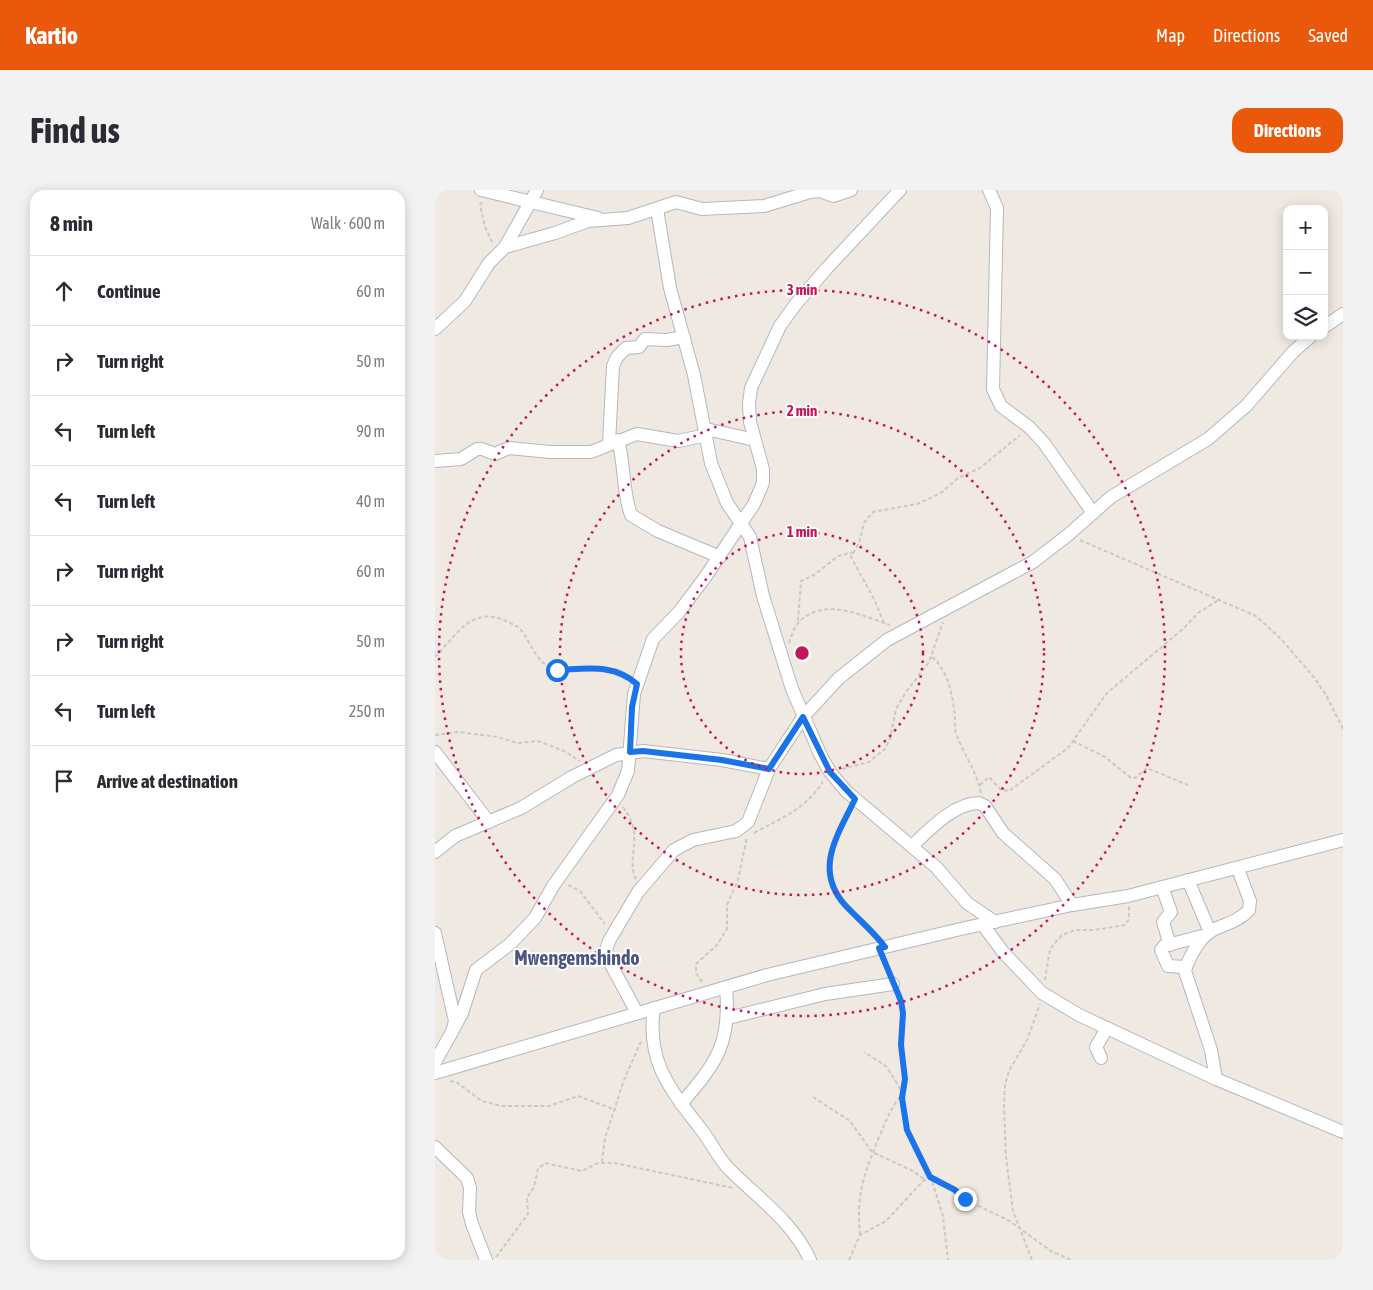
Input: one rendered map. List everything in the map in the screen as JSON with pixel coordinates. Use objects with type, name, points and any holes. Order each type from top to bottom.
[{"type":"street","points":[[435,329],[465,301],[493,257],[505,247],[537,190]]},
{"type":"street","points":[[505,247],[555,233],[587,221],[628,218],[676,202],[702,210],[764,206],[810,192],[820,191],[833,196],[851,190]]},
{"type":"street","points":[[435,1062],[462,1013],[476,970],[511,944],[527,927],[540,910],[553,886],[616,800],[628,771],[632,707],[637,684],[653,639],[683,607],[720,557],[742,523],[763,483],[763,469],[749,422],[751,388],[780,326],[795,305],[827,268],[899,190]]},
{"type":"street","points":[[989,190],[997,208],[993,389],[1001,406],[1029,427],[1051,452],[1093,513]]},
{"type":"street","points":[[485,191],[605,219]]},
{"type":"street","points":[[657,209],[670,288],[684,337],[706,432],[708,451],[716,478],[727,503],[750,537],[769,619],[803,717],[830,772],[855,799],[936,867],[967,903],[989,923],[1003,952],[1042,993],[1079,1015],[1216,1079],[1343,1132]]},
{"type":"street","points":[[1328,324],[1343,314]]},
{"type":"street","points":[[684,337],[667,340],[645,339],[639,347],[625,348],[617,357],[613,366],[614,441],[624,469],[624,488],[631,515],[658,532],[720,557]]},
{"type":"street","points":[[637,1013],[608,959],[607,950],[613,934],[643,886],[680,846],[693,840],[725,835],[736,831],[748,822],[769,769],[803,717],[839,678],[887,640],[1020,570],[1069,535],[1117,493],[1186,454],[1229,422],[1257,395],[1293,352],[1306,340]]},
{"type":"street","points":[[435,461],[461,459],[482,448],[495,454],[509,448],[550,452],[597,450],[614,441],[643,433],[678,441],[706,432],[755,440]]},
{"type":"street","points":[[435,852],[455,836],[521,808],[588,768],[630,752],[643,751],[722,760],[769,769]]},
{"type":"street","points":[[435,752],[489,822]]},
{"type":"street","points":[[912,846],[929,830],[960,809],[973,803],[985,806],[1003,833],[1047,871],[1072,905]]},
{"type":"street","points":[[440,1077],[637,1013],[710,992],[989,923],[1072,905],[1128,896],[1238,869],[1343,840]]},
{"type":"street","points":[[1185,967],[1167,964],[1161,950],[1233,922],[1249,910],[1250,900],[1238,869]]},
{"type":"street","points":[[1188,880],[1208,933]]},
{"type":"street","points":[[1162,887],[1171,912],[1163,922],[1170,945]]},
{"type":"street","points":[[435,933],[455,1011],[453,1028]]},
{"type":"street","points":[[1208,933],[1185,967],[1185,975],[1211,1050],[1216,1079]]},
{"type":"street","points":[[728,1018],[825,994],[893,984]]},
{"type":"street","points":[[681,1104],[718,1057],[724,1040],[728,1018],[726,988]]},
{"type":"street","points":[[654,1008],[651,1024],[653,1048],[658,1066],[681,1104],[721,1160],[778,1214],[810,1260]]},
{"type":"street","points":[[1101,1058],[1096,1047],[1107,1028]]},
{"type":"street","points":[[435,1147],[467,1178],[470,1188],[469,1212],[486,1260]]},
{"type":"path","points":[[485,191],[480,205],[485,227],[492,239],[493,257]]},
{"type":"path","points":[[884,623],[874,599],[852,560],[864,523],[873,512],[917,504],[941,494],[958,478],[981,468],[1029,427]]},
{"type":"path","points":[[1069,535],[1256,616],[1281,639],[1327,695],[1343,729]]},
{"type":"path","points":[[788,645],[798,624],[801,581],[814,575],[838,556],[854,552]]},
{"type":"path","points":[[980,785],[989,777],[1001,790],[1009,791],[1063,753],[1107,693],[1184,628],[1198,613],[1220,599]]},
{"type":"path","points":[[710,992],[697,973],[696,964],[717,945],[727,929],[727,905],[738,880],[748,836],[797,810],[813,796],[830,772],[869,762],[885,749],[890,739],[893,717],[900,700],[932,656],[945,615],[952,605]]},
{"type":"path","points":[[798,624],[808,615],[833,608],[904,630]]},
{"type":"path","points":[[435,657],[445,649],[458,630],[475,619],[489,615],[517,626],[538,657],[551,668],[557,670],[593,668],[609,670],[628,676],[637,684]]},
{"type":"path","points":[[932,656],[947,679],[955,714],[956,735],[980,785],[985,806]]},
{"type":"path","points":[[435,735],[458,732],[498,737],[517,743],[530,740],[545,742],[565,750],[588,768]]},
{"type":"path","points":[[1073,741],[1105,757],[1131,778],[1147,768],[1188,785]]},
{"type":"path","points":[[855,799],[836,835],[829,870],[836,893],[882,948],[893,984],[901,1001],[903,1013],[901,1045],[905,1079],[903,1111],[907,1130],[930,1177],[943,1216],[948,1260]]},
{"type":"path","points":[[616,800],[627,812],[634,826],[633,870],[643,886]]},
{"type":"path","points":[[553,886],[565,884],[580,892],[613,934]]},
{"type":"path","points":[[1032,1260],[1013,1211],[1006,1157],[1005,1085],[1009,1071],[1034,1022],[1042,993],[1050,949],[1056,940],[1071,931],[1094,930],[1125,925],[1129,919],[1128,896]]},
{"type":"path","points":[[602,1162],[605,1138],[616,1110],[629,1066],[651,1024]]},
{"type":"path","points":[[864,1052],[886,1066],[903,1093]]},
{"type":"path","points":[[440,1077],[456,1082],[482,1101],[501,1106],[549,1106],[578,1096],[616,1110]]},
{"type":"path","points":[[849,1260],[861,1235],[858,1215],[862,1182],[889,1112],[903,1093]]},
{"type":"path","points":[[813,1097],[850,1121],[872,1152],[913,1171],[925,1180]]},
{"type":"path","points":[[494,1260],[528,1214],[527,1198],[535,1187],[538,1169],[541,1164],[551,1163],[582,1171],[602,1162],[733,1188]]},
{"type":"path","points":[[930,1177],[955,1190],[965,1199],[988,1209],[1018,1226],[1051,1251],[1071,1260]]},
{"type":"path","points":[[861,1235],[886,1221],[930,1177]]},
{"type":"district","name":"Mwengemshindo","points":[[577,958]]},
{"type":"route","points":[[557,670],[575,668],[609,670],[628,676],[637,684],[632,707],[630,752],[643,751],[722,760],[769,769],[803,717],[830,772],[855,799],[836,835],[829,870],[831,882],[836,893],[853,913],[871,929],[885,947],[879,948],[901,1001],[903,1013],[901,1045],[905,1079],[902,1098],[907,1130],[930,1177],[955,1190],[965,1199]]}]
